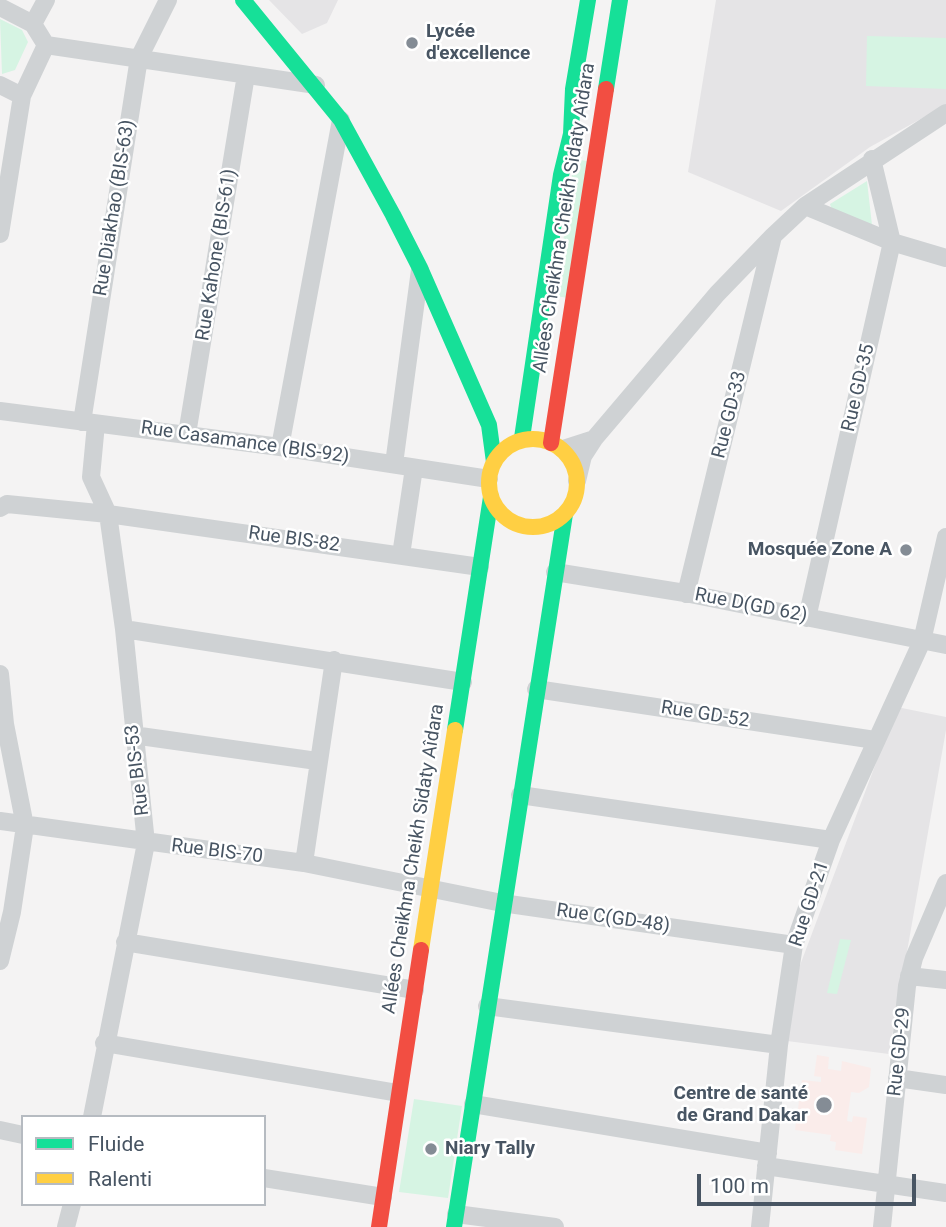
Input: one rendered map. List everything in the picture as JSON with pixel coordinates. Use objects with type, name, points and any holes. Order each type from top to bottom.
[{"type":"main road","name":"Allées Cheikhna Cheikh Sidaty Aîdara","points":[[243,0],[316,85],[341,120],[420,268],[489,425],[491,479],[437,889],[415,990],[379,1227]]},
{"type":"main road","name":"Allées Cheikhna Cheikh Sidaty Aîdara","points":[[521,439],[561,175],[571,134],[573,89],[588,0]]},
{"type":"main road","name":"Allées Cheikhna Cheikh Sidaty Aîdara","points":[[557,446],[620,0]]},
{"type":"main road","points":[[455,1220],[488,1006],[499,903],[520,795],[565,514],[575,496],[577,481],[573,465],[557,446],[498,431],[480,409]]},
{"type":"main road","points":[[521,439],[505,449],[491,479],[504,516],[526,526],[549,524],[565,514]]},
{"type":"street","points":[[33,24],[46,0]]},
{"type":"street","name":"Rue Diakhao (BIS-63)","points":[[89,423],[139,58],[168,0]]},
{"type":"street","points":[[0,6],[33,24],[46,45]]},
{"type":"street","points":[[46,45],[316,85]]},
{"type":"street","points":[[0,234],[22,96],[46,45]]},
{"type":"street","name":"Rue Kahone (BIS-61)","points":[[187,434],[247,75]]},
{"type":"street","points":[[0,85],[22,96]]},
{"type":"street","points":[[577,481],[583,456],[594,439],[717,294],[773,236],[805,206],[872,159],[946,113]]},
{"type":"street","points":[[280,447],[341,120]]},
{"type":"street","name":"Rue GD-35","points":[[807,618],[892,242],[872,159]]},
{"type":"street","points":[[805,206],[892,242],[946,258]]},
{"type":"street","name":"Rue GD-33","points":[[686,594],[773,236]]},
{"type":"street","points":[[394,464],[420,268]]},
{"type":"street","name":"Rue Casamance (BIS-92)","points":[[0,411],[187,434],[491,479]]},
{"type":"street","name":"Rue BIS-53","points":[[89,423],[91,477],[108,514],[124,629],[146,842],[104,1043],[92,1115]]},
{"type":"street","points":[[557,446],[594,439]]},
{"type":"street","points":[[401,555],[414,468]]},
{"type":"street","name":"Rue BIS-82","points":[[0,508],[6,504],[108,514],[480,567]]},
{"type":"street","name":"Rue GD-21","points":[[760,1227],[779,1045],[794,945],[831,840],[922,641],[946,537]]},
{"type":"street","name":"Rue D(GD 62)","points":[[555,572],[686,594],[946,645]]},
{"type":"street","points":[[124,629],[463,682]]},
{"type":"street","points":[[304,863],[334,660]]},
{"type":"street","points":[[0,674],[2,724],[25,826],[12,912],[0,961]]},
{"type":"street","name":"Rue GD-52","points":[[536,689],[875,740]]},
{"type":"street","points":[[133,735],[317,761]]},
{"type":"street","points":[[520,795],[831,840]]},
{"type":"street","name":"Rue BIS-70","points":[[0,821],[304,863],[437,889]]},
{"type":"street","name":"Rue GD-29","points":[[882,1227],[909,976],[946,883]]},
{"type":"street","name":"Rue C(GD-48)","points":[[437,889],[499,903],[794,945]]},
{"type":"street","points":[[125,942],[415,990]]},
{"type":"street","points":[[909,976],[946,980]]},
{"type":"street","points":[[488,1006],[779,1045]]},
{"type":"street","points":[[104,1043],[398,1093]]},
{"type":"street","points":[[897,1079],[946,1085]]},
{"type":"street","points":[[472,1104],[885,1184],[946,1193]]},
{"type":"street","points":[[0,1130],[21,1135]]},
{"type":"street","points":[[266,1178],[383,1198]]},
{"type":"street","points":[[66,1227],[71,1206]]},
{"type":"street","points":[[455,1220],[555,1227]]},
{"type":"shaded area","points":[[269,0],[338,0],[327,23],[302,34]]},
{"type":"shaded area","points":[[716,0],[946,0],[946,105],[870,147],[781,211],[688,172]]},
{"type":"shaded area","points":[[897,707],[946,717],[946,730],[889,1054],[787,1041],[799,968]]},
{"type":"shaded area","name":"Centre de santé de Grand Dakar","points":[[817,1055],[829,1057],[828,1069],[841,1071],[842,1061],[871,1068],[869,1087],[859,1093],[851,1092],[847,1121],[852,1122],[853,1116],[867,1118],[862,1154],[835,1150],[836,1142],[830,1141],[831,1135],[795,1130],[802,1080],[821,1082],[821,1077],[814,1076]]},
{"type":"green space","points":[[0,19],[22,30],[28,42],[15,70],[2,74]]},
{"type":"green space","points":[[867,36],[946,38],[946,89],[866,86]]},
{"type":"green space","points":[[574,159],[587,161],[568,298],[556,296]]},
{"type":"green space","points":[[867,181],[872,225],[833,213],[830,204]]},
{"type":"green space","points":[[840,939],[851,940],[837,994],[827,993]]},
{"type":"green space","name":"Niary Tally","points":[[414,1099],[462,1106],[448,1198],[399,1192]]},
{"type":"traffic: fast","points":[[243,0],[341,120],[393,215],[420,268],[489,425],[494,462]]},
{"type":"traffic: fast","points":[[522,438],[561,175],[571,134],[573,89],[588,0]]},
{"type":"traffic: fast","points":[[606,89],[620,0]]},
{"type":"traffic: fast","points":[[455,730],[491,497]]},
{"type":"traffic: fast","points":[[454,1227],[565,514]]},
{"type":"traffic: slow","points":[[533,439],[558,446],[570,458],[577,483],[570,508],[558,520],[533,527],[508,520],[496,508],[489,483],[496,458],[508,446],[533,439]]},
{"type":"traffic: slow","points":[[421,950],[455,730]]},
{"type":"traffic: jam","points":[[551,443],[606,89]]},
{"type":"traffic: jam","points":[[379,1227],[421,950]]},
{"type":"place","name":"Lycée d'excellence","points":[[412,43]]},
{"type":"place","name":"Mosquée Zone A","points":[[906,550]]},
{"type":"place","name":"Centre de santé de Grand Dakar","points":[[824,1105]]},
{"type":"place","name":"Niary Tally","points":[[431,1149]]}]
